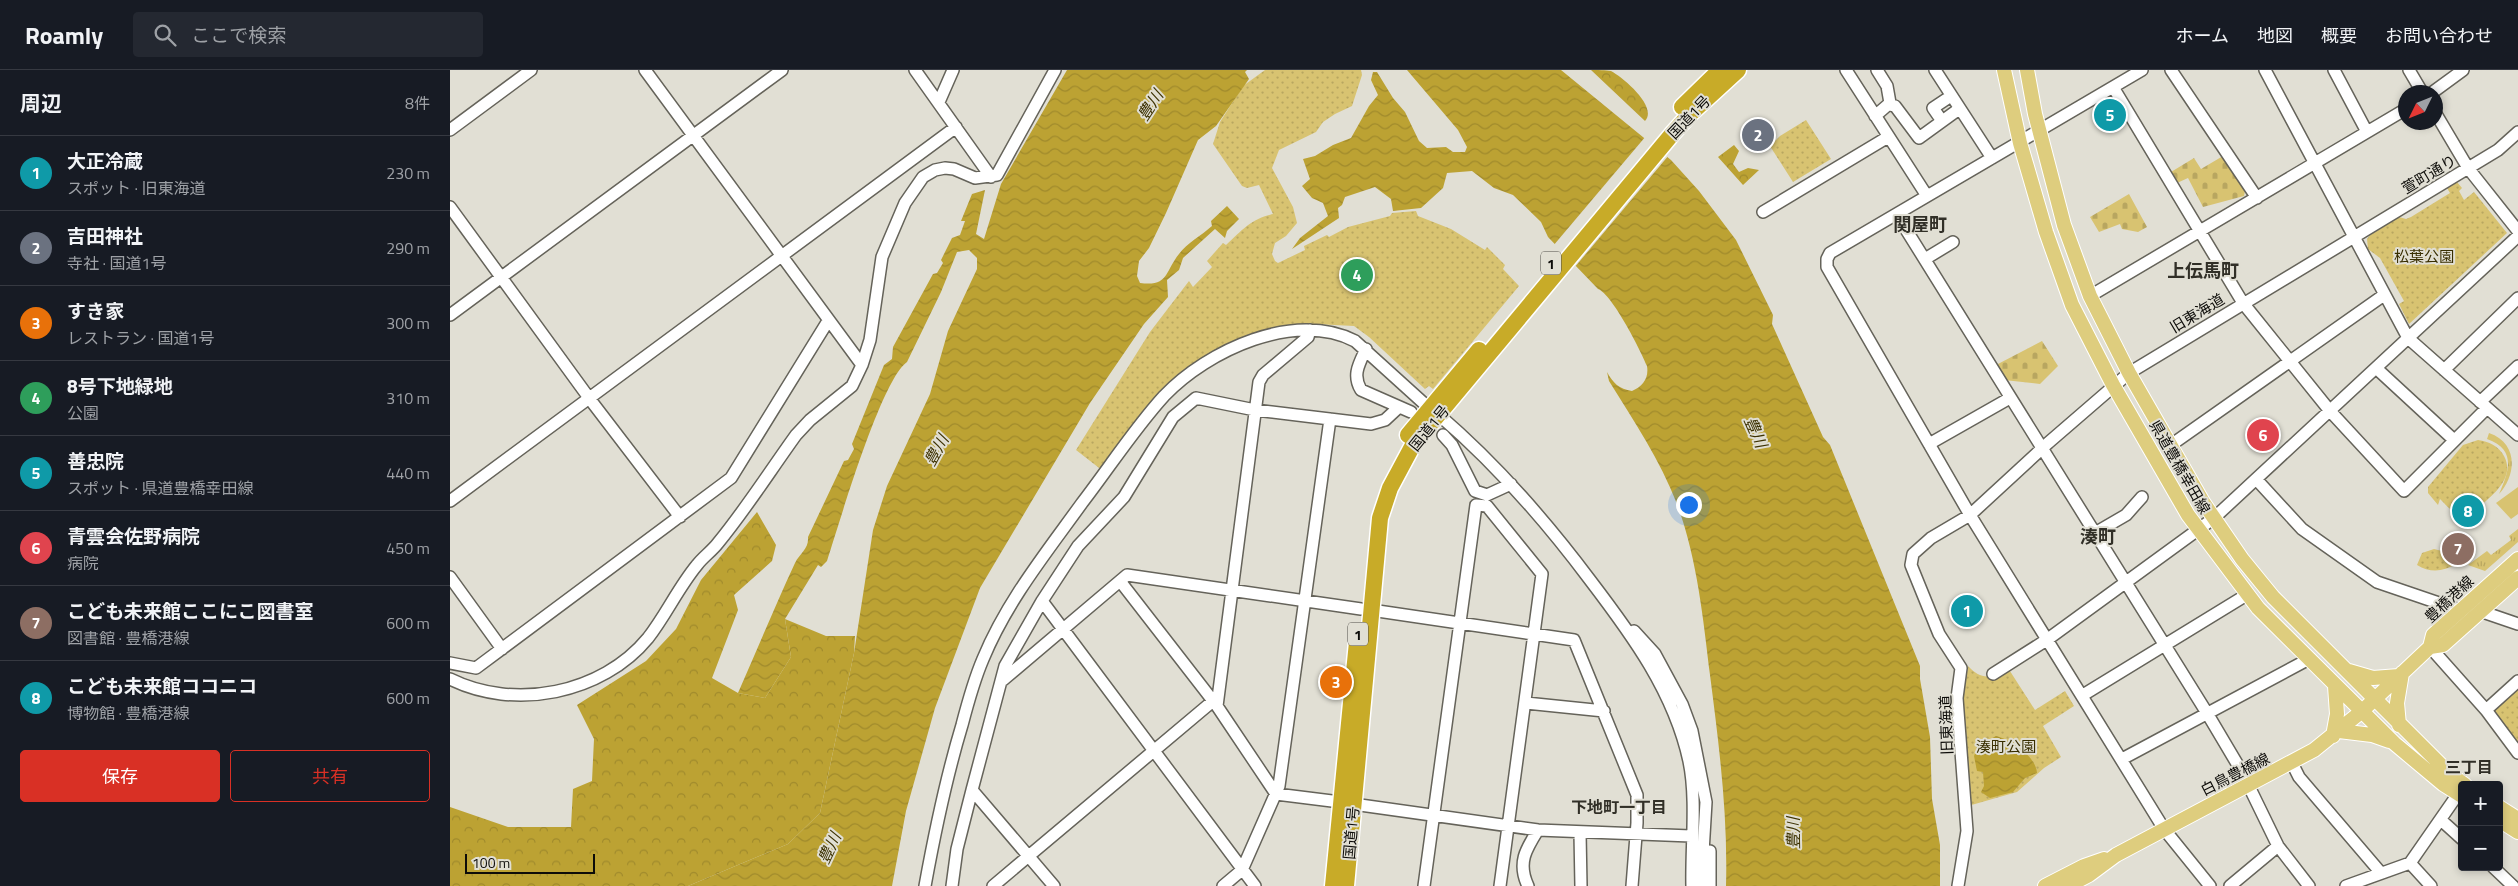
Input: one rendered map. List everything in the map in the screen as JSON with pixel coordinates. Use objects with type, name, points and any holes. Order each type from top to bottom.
[{"type":"highway","name":"国道1号","points":[[1669,130],[1691,113],[1738,70]]},
{"type":"highway","name":"国道1号","points":[[1333,886],[1347,803],[1366,609],[1380,518],[1390,488],[1413,445],[1437,408],[1716,71]]},
{"type":"highway","name":"国道1号","points":[[1346,886],[1347,803]]},
{"type":"main road","name":"県道豊橋幸田線","points":[[2004,70],[2020,143],[2046,232],[2072,305],[2113,385],[2198,530],[2248,594],[2361,712],[2394,743],[2458,788]]},
{"type":"main road","name":"県道豊橋幸田線","points":[[2027,70],[2039,131],[2064,225],[2090,296],[2128,372],[2170,445],[2214,518],[2242,559],[2273,597],[2450,774],[2458,785]]},
{"type":"main road","name":"豊橋港線","points":[[2361,712],[2430,647],[2443,645],[2470,611],[2518,559]]},
{"type":"main road","name":"豊橋港線","points":[[2470,611],[2518,578]]},
{"type":"main road","points":[[2344,668],[2373,678],[2400,675],[2396,703],[2399,725]]},
{"type":"main road","points":[[2335,686],[2336,733],[2372,735],[2394,743]]},
{"type":"main road","name":"白鳥豊橋線","points":[[2068,886],[2089,875],[2116,855],[2292,763],[2336,733],[2361,712]]},
{"type":"main road","points":[[2503,809],[2518,818]]},
{"type":"main road","points":[[2503,823],[2518,832]]},
{"type":"main road","name":"白鳥豊橋線","points":[[2045,886],[2084,866],[2116,855]]},
{"type":"street","points":[[450,130],[531,70]]},
{"type":"street","points":[[645,70],[862,365]]},
{"type":"street","points":[[450,315],[782,70]]},
{"type":"street","points":[[915,70],[991,177]]},
{"type":"street","points":[[939,102],[953,70]]},
{"type":"street","points":[[450,680],[481,692],[528,696],[578,685],[603,674],[626,658],[646,640],[696,566],[717,545],[796,435],[810,420],[852,386],[862,365],[870,340],[882,257],[912,192],[923,177],[935,170],[954,169],[976,178],[998,175],[1055,70]]},
{"type":"street","points":[[1877,70],[1887,86],[1890,105]]},
{"type":"street","points":[[1935,70],[1992,158]]},
{"type":"street","points":[[2142,70],[1830,253],[1827,259],[1827,267],[1970,515],[2083,695],[2164,829],[2210,886]]},
{"type":"street","points":[[2172,70],[2257,198]]},
{"type":"street","points":[[2264,70],[2408,338],[2518,435]]},
{"type":"street","points":[[2334,70],[2367,132]]},
{"type":"street","points":[[2409,70],[2418,85]]},
{"type":"street","points":[[2442,85],[2463,70]]},
{"type":"street","points":[[1848,71],[1927,196]]},
{"type":"street","points":[[2113,87],[2243,303],[2330,411],[2404,491],[2454,440],[2518,366]]},
{"type":"street","points":[[1942,121],[1932,108],[1951,96]]},
{"type":"street","points":[[1876,116],[1890,105]]},
{"type":"street","points":[[1890,105],[1895,106],[1919,138],[1959,109]]},
{"type":"street","points":[[2090,296],[2398,114]]},
{"type":"street","points":[[450,501],[956,126]]},
{"type":"street","points":[[2443,126],[2468,168],[2518,231]]},
{"type":"street","name":"萱町通り","points":[[2353,237],[2498,150],[2518,132]]},
{"type":"street","points":[[1763,212],[1888,137]]},
{"type":"street","points":[[450,207],[680,517]]},
{"type":"street","points":[[1897,214],[2207,713],[2248,785],[2278,846],[2310,886]]},
{"type":"street","points":[[1993,674],[2048,639],[2126,584],[2214,518],[2518,236]]},
{"type":"street","name":"旧東海道","points":[[1958,886],[1967,830],[1958,698],[1961,668],[1939,634],[1912,564],[1913,554],[1931,538],[1970,515],[2128,372],[2353,237]]},
{"type":"street","points":[[1924,259],[1953,242]]},
{"type":"street","points":[[2170,445],[2384,295]]},
{"type":"street","points":[[2444,370],[2518,298]]},
{"type":"street","points":[[450,663],[476,668],[731,478],[828,321]]},
{"type":"street","points":[[993,886],[1154,751],[1215,703],[1233,590],[1259,382],[1263,375],[1308,337],[1310,330]]},
{"type":"street","points":[[925,886],[945,782],[974,681],[993,638],[1040,558],[1150,412],[1184,378],[1245,343],[1281,332],[1310,330],[1330,330],[1341,333],[1366,349],[1437,408],[1511,484],[1570,554],[1623,624],[1654,671],[1678,724],[1689,762],[1692,797],[1692,886]]},
{"type":"street","points":[[1366,349],[1357,370],[1357,384],[1361,390],[1372,397],[1411,412]]},
{"type":"street","points":[[2376,368],[2454,440]]},
{"type":"street","points":[[952,886],[957,849],[1003,680],[1005,666],[1042,601],[1078,546],[1124,497],[1173,417],[1196,398],[1255,410],[1379,423],[1398,407]]},
{"type":"street","points":[[1929,444],[2010,398]]},
{"type":"street","points":[[1223,886],[1242,870],[1276,794],[1330,419]]},
{"type":"street","points":[[1443,435],[1452,445],[1475,491],[1487,495],[1511,484]]},
{"type":"street","points":[[2256,479],[2302,529],[2377,582],[2518,624]]},
{"type":"street","points":[[2095,533],[2126,515],[2142,497]]},
{"type":"street","points":[[1424,886],[1476,505],[1487,506],[1542,574],[1500,886]]},
{"type":"street","points":[[1003,680],[1127,575],[1574,640],[1637,795],[1632,886]]},
{"type":"street","points":[[450,577],[502,649]]},
{"type":"street","points":[[1120,581],[1215,703],[1276,794],[1538,830],[1691,836]]},
{"type":"street","points":[[2083,695],[2248,594]]},
{"type":"street","points":[[1042,601],[1254,886]]},
{"type":"street","points":[[1623,624],[1633,630],[1656,654],[1682,704],[1692,731],[1706,802],[1701,886]]},
{"type":"street","points":[[2430,647],[2486,710],[2518,753]]},
{"type":"street","points":[[2122,759],[2309,659]]},
{"type":"street","points":[[2486,710],[2518,681]]},
{"type":"street","points":[[1526,703],[1604,711]]},
{"type":"street","points":[[2292,763],[2299,777],[2381,873]]},
{"type":"street","points":[[972,790],[1054,886]]},
{"type":"street","points":[[2346,886],[2410,863],[2458,797]]},
{"type":"street","points":[[2441,820],[2458,835]]},
{"type":"street","points":[[1528,886],[1523,867],[1524,854],[1538,830]]},
{"type":"street","points":[[1580,833],[1581,886]]},
{"type":"street","points":[[1704,842],[1710,842],[1710,886]]},
{"type":"street","points":[[2230,886],[2278,846]]},
{"type":"street","points":[[2410,863],[2431,886]]},
{"type":"street","points":[[2497,871],[2513,886]]},
{"type":"green space","points":[[1265,70],[1361,70],[1362,75],[1352,106],[1323,122],[1316,132],[1279,150],[1272,168],[1293,207],[1297,223],[1286,236],[1275,243],[1272,254],[1275,261],[1278,263],[1305,250],[1304,246],[1327,235],[1329,237],[1348,227],[1390,216],[1392,213],[1416,211],[1418,216],[1451,229],[1485,250],[1487,247],[1505,265],[1503,269],[1519,286],[1433,389],[1429,386],[1425,389],[1369,337],[1354,326],[1315,324],[1286,327],[1197,364],[1103,471],[1076,450],[1150,332],[1189,281],[1193,287],[1212,267],[1207,261],[1223,243],[1226,245],[1253,222],[1273,214],[1259,185],[1247,188],[1242,186],[1213,144],[1220,122],[1243,86]]},
{"type":"green space","points":[[1591,70],[1611,71],[1631,86],[1638,93],[1647,108],[1648,115],[1645,121]]},
{"type":"green space","points":[[1806,120],[1831,159],[1793,182],[1770,146],[1780,136]]},
{"type":"green space","points":[[1734,145],[1739,151],[1733,164],[1739,172],[1748,168],[1759,170],[1743,185],[1718,157]]},
{"type":"green space","points":[[2223,156],[2245,191],[2244,196],[2203,207],[2188,178],[2177,183],[2171,172],[2194,158],[2201,169]]},
{"type":"green space","name":"松葉公園","points":[[2457,182],[2462,188],[2459,191],[2464,200],[2474,192],[2507,233],[2409,324],[2399,304],[2404,301],[2380,258],[2368,249],[2367,239],[2370,235],[2399,217],[2406,219],[2411,217],[2450,193],[2447,188]]},
{"type":"green space","points":[[2129,194],[2147,227],[2138,232],[2122,229],[2120,224],[2099,232],[2090,217]]},
{"type":"green space","points":[[2042,341],[2058,366],[2040,384],[2004,380],[1996,365]]},
{"type":"green space","points":[[2489,433],[2505,444],[2510,451],[2512,460],[2509,477],[2499,494],[2507,470],[2507,456],[2503,449],[2487,439]]},
{"type":"green space","points":[[2478,440],[2493,445],[2502,452],[2507,465],[2506,474],[2503,483],[2497,491],[2467,517],[2455,513],[2440,499],[2438,505],[2428,493],[2428,487],[2463,445]]},
{"type":"green space","points":[[2518,487],[2518,514],[2511,519],[2496,503]]},
{"type":"green space","points":[[757,512],[776,545],[772,561],[734,595],[738,610],[712,678],[738,693],[765,698],[791,657],[785,619],[826,636],[855,636],[854,653],[820,813],[788,844],[688,886],[450,886],[450,807],[508,827],[571,827],[573,789],[592,781],[594,739],[577,705],[646,661],[676,629],[701,580]]},
{"type":"green space","points":[[2518,529],[2518,542],[2485,571],[2468,565],[2487,551],[2491,555],[2511,540],[2509,536]]},
{"type":"green space","points":[[2434,549],[2446,552],[2456,564],[2446,569],[2436,570],[2417,565],[2422,553]]},
{"type":"green space","name":"湊町公園","points":[[1968,666],[1983,676],[1992,676],[2008,668],[2035,710],[2065,691],[2074,706],[2043,726],[2061,757],[2044,768],[2017,792],[1968,806],[1962,704]]},
{"type":"green space","points":[[2518,685],[2518,748],[2492,709]]},
{"type":"water","name":"豊川","points":[[1067,70],[1247,70],[1245,72],[1249,79],[1216,126],[1198,140],[1149,248],[1139,261],[1137,276],[1140,283],[1156,283],[1161,280],[1182,250],[1212,226],[1211,221],[1227,206],[1239,219],[1227,231],[1225,238],[1215,229],[1183,258],[1179,270],[1167,280],[1168,297],[1144,324],[1090,403],[980,588],[935,708],[906,811],[892,886],[688,886],[788,844],[820,813],[854,653],[873,530],[887,486],[930,394],[948,331],[977,269],[977,258],[969,250],[957,252],[941,292],[907,362],[897,374],[885,395],[862,454],[827,561],[821,567],[818,565],[785,619],[791,657],[765,698],[738,693],[795,563],[806,548],[808,537],[844,461],[848,460],[854,449],[852,444],[884,365],[892,359],[893,347],[933,274],[937,273],[943,263],[941,260],[952,238],[960,235],[965,221],[961,221],[972,194],[985,190],[976,234],[984,239],[1001,184]]},
{"type":"water","name":"豊川","points":[[1407,70],[1561,70],[1671,160],[1699,191],[1736,240],[1773,315],[1772,324],[1823,437],[1830,445],[1920,666],[1920,679],[1930,737],[1932,799],[1940,845],[1940,886],[1726,886],[1726,833],[1720,754],[1702,610],[1690,545],[1677,504],[1663,472],[1609,381],[1607,372],[1617,385],[1632,391],[1644,381],[1647,374],[1647,366],[1632,335],[1611,301],[1548,237],[1541,222],[1513,195],[1494,188],[1472,171],[1447,173],[1443,188],[1421,208],[1393,211],[1391,199],[1375,187],[1345,197],[1342,205],[1338,208],[1339,218],[1292,249],[1300,238],[1328,216],[1323,203],[1312,198],[1302,186],[1310,179],[1303,159],[1315,156],[1333,145],[1351,138],[1369,106],[1378,95],[1371,80],[1373,72],[1377,72],[1393,98],[1405,112],[1419,141],[1427,148],[1446,147],[1453,152],[1465,152],[1467,147],[1458,130]]},
{"type":"water","points":[[1996,736],[2009,741],[2028,755],[2036,767],[2037,773],[2025,778],[2013,792],[1990,798],[1981,792],[1984,786],[1983,772],[1977,771],[1974,756],[1978,746]]},
{"type":"pier","points":[[1646,136],[1669,155],[1574,268],[1553,246]]},
{"type":"place","name":"善忠院","points":[[2110,115]]},
{"type":"place","name":"吉田神社","points":[[1758,135]]},
{"type":"place","name":"8号下地緑地","points":[[1357,275]]},
{"type":"place","name":"青雲会佐野病院","points":[[2263,435]]},
{"type":"place","name":"こども未来館ココニコ","points":[[2468,511]]},
{"type":"place","name":"こども未来館ここにこ図書室","points":[[2458,549]]},
{"type":"place","name":"大正冷蔵","points":[[1967,611]]},
{"type":"place","name":"すき家","points":[[1336,682]]},
{"type":"district","name":"関屋町","points":[[1920,224]]},
{"type":"district","name":"上伝馬町","points":[[2203,270]]},
{"type":"district","name":"湊町","points":[[2098,536]]},
{"type":"district","name":"三丁目","points":[[2469,767]]},
{"type":"district","name":"下地町一丁目","points":[[1619,807]]}]
